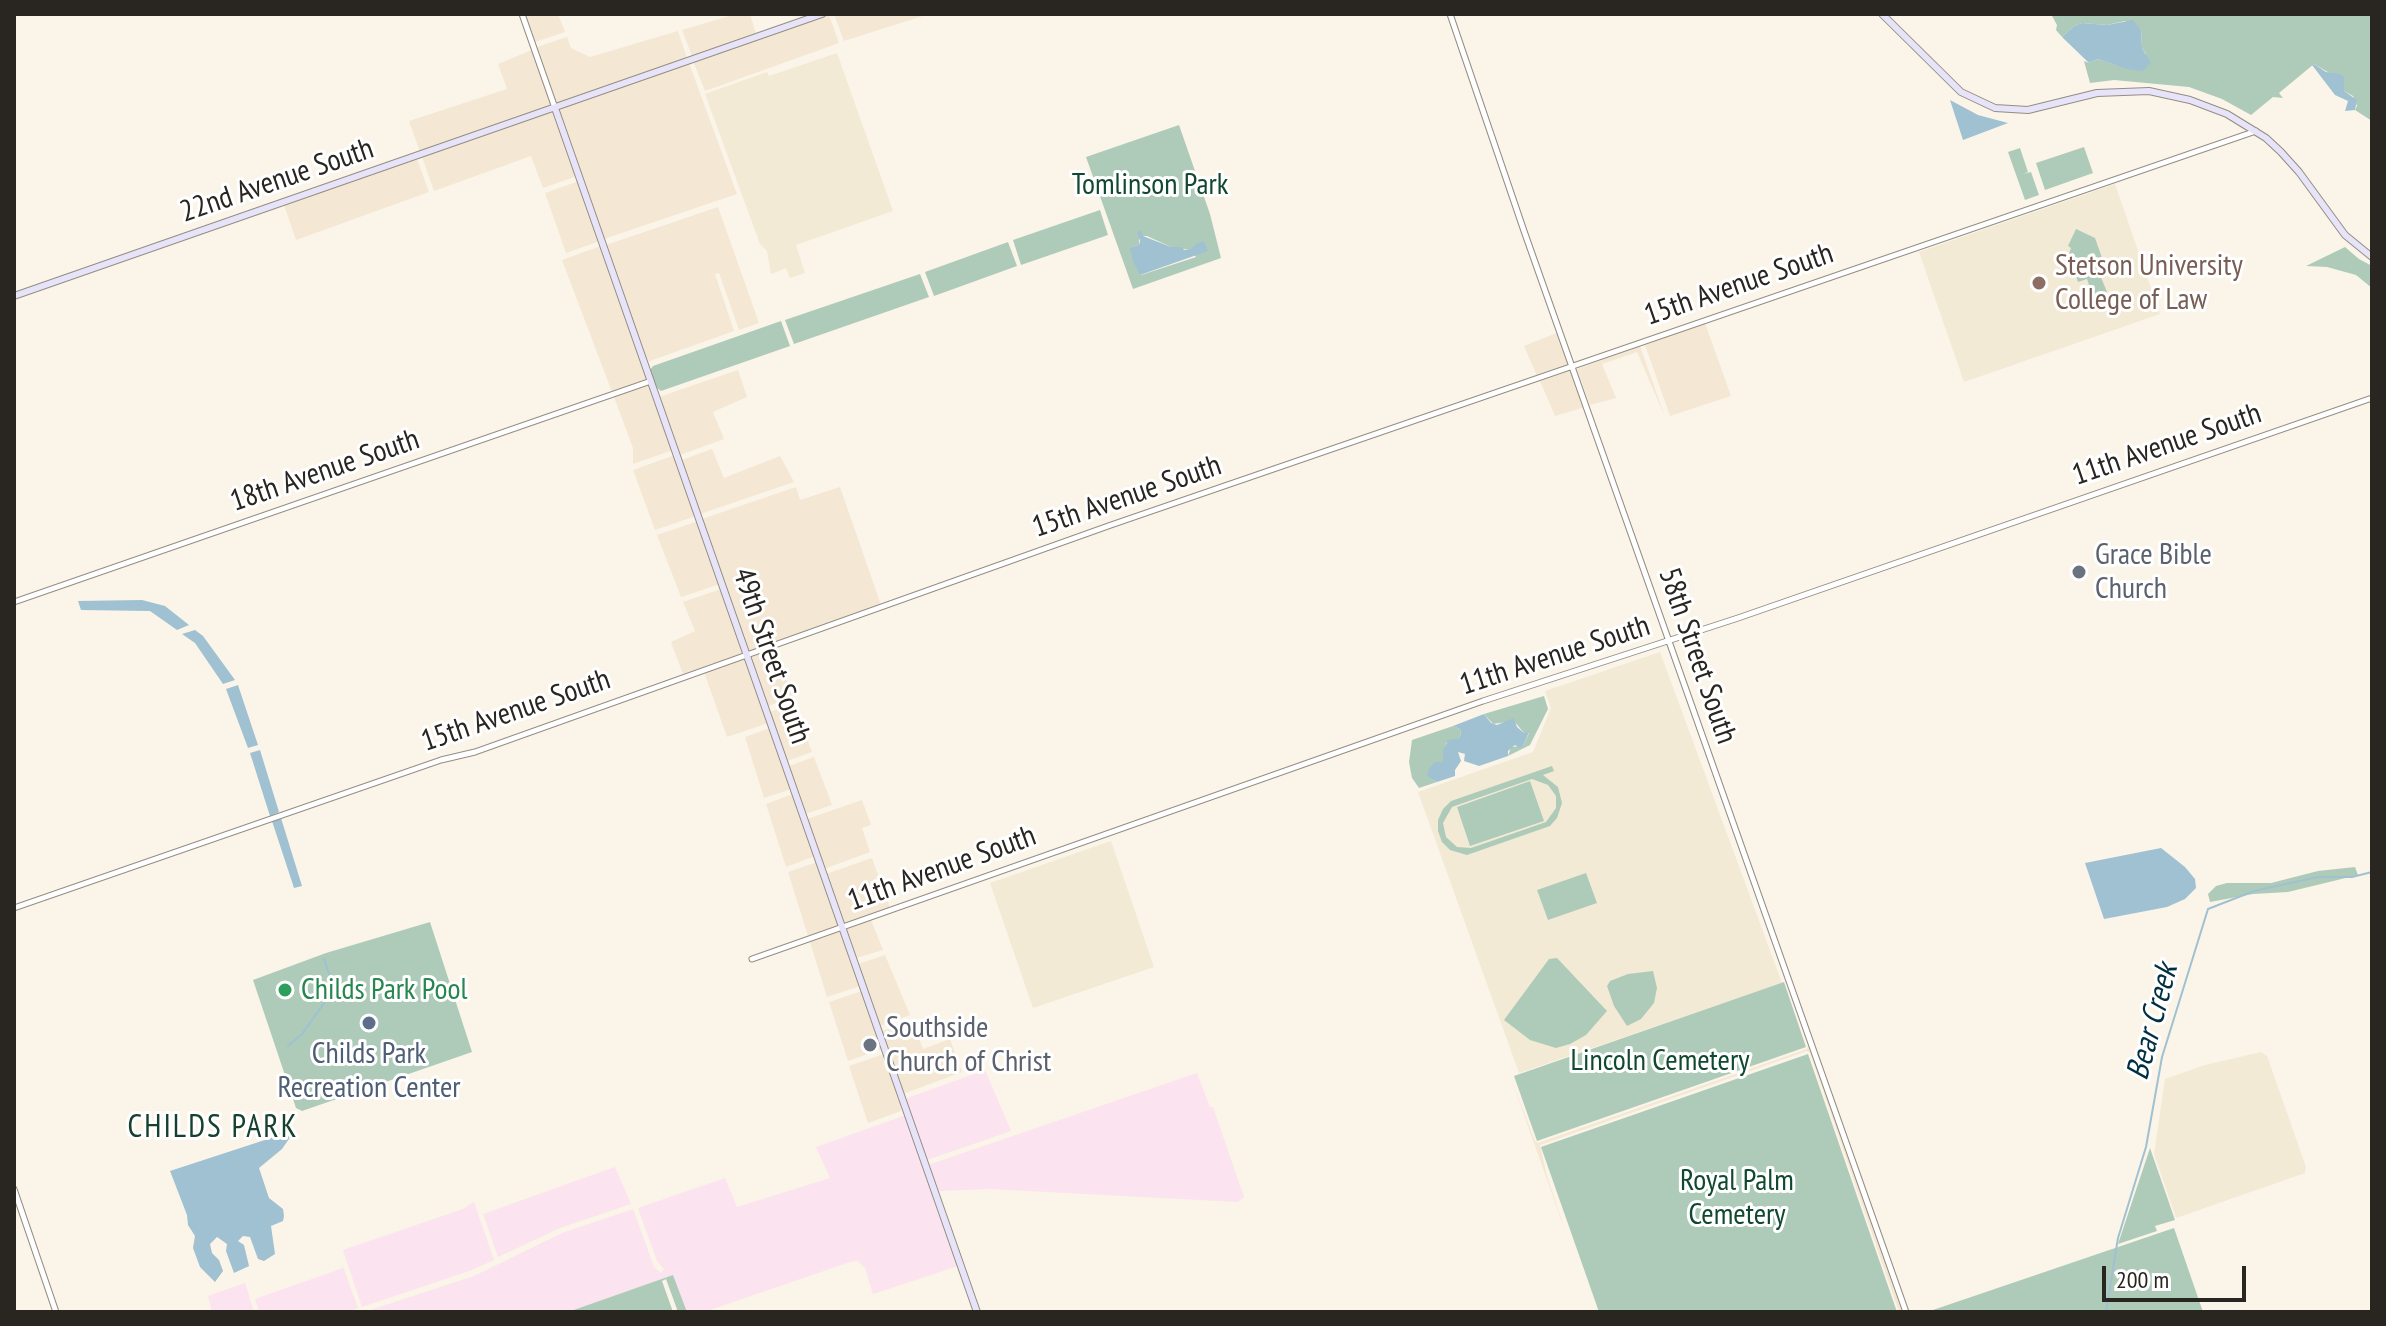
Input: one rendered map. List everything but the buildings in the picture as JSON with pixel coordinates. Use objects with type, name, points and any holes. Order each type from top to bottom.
[{"type":"main road","name":"22nd Avenue South","points":[[14,296],[822,14]]},
{"type":"main road","points":[[1882,14],[1961,92],[1995,108],[2028,110],[2097,93],[2149,91],[2199,103],[2227,114],[2256,131],[2288,159],[2345,235],[2372,257]]},
{"type":"main road","name":"49th Street South","points":[[555,108],[977,1312]]},
{"type":"street","name":"49th Street South","points":[[522,14],[555,108]]},
{"type":"street","name":"58th Street South","points":[[1450,14],[1906,1312]]},
{"type":"street","name":"15th Avenue South","points":[[14,908],[441,760],[475,752],[1164,507],[2256,131]]},
{"type":"street","name":"18th Avenue South","points":[[14,602],[651,381]]},
{"type":"street","name":"11th Avenue South","points":[[752,959],[1483,701],[1669,641],[2372,398]]},
{"type":"street","points":[[14,1189],[56,1312]]},
{"type":"shaded area","points":[[525,14],[558,14],[565,32],[535,42]]},
{"type":"shaded area","points":[[736,14],[750,14],[756,34],[692,56],[682,30]]},
{"type":"shaded area","points":[[834,14],[929,14],[844,41]]},
{"type":"shaded area","points":[[829,15],[839,43],[705,91],[693,61]]},
{"type":"shaded area","points":[[678,31],[687,58],[557,104],[537,47],[567,37],[571,48],[590,57]]},
{"type":"shaded area","points":[[532,50],[552,106],[420,152],[409,121],[507,89],[498,64]]},
{"type":"shaded area","points":[[837,53],[893,211],[796,245],[805,273],[790,278],[786,268],[771,274],[767,251],[760,244],[705,94],[767,72],[769,76]]},
{"type":"shaded area","points":[[689,63],[737,194],[604,239],[559,109]]},
{"type":"shaded area","points":[[554,111],[577,176],[543,188],[531,156],[434,191],[422,157]]},
{"type":"shaded area","points":[[417,159],[429,192],[296,240],[284,205]]},
{"type":"shaded area","points":[[579,181],[600,241],[566,253],[545,193]]},
{"type":"shaded area","name":"Stetson University College of Law","points":[[2115,184],[2160,314],[1964,382],[1919,252]]},
{"type":"shaded area","points":[[718,207],[759,323],[739,330],[719,273],[715,274],[734,331],[647,362],[606,245]]},
{"type":"shaded area","points":[[601,246],[648,379],[612,392],[562,260]]},
{"type":"shaded area","points":[[1705,323],[1731,396],[1670,416],[1645,345]]},
{"type":"shaded area","points":[[1559,332],[1571,365],[1537,376],[1524,346]]},
{"type":"shaded area","points":[[1640,346],[1665,417],[1637,352],[1602,364],[1616,398],[1590,405],[1577,369]]},
{"type":"shaded area","points":[[738,370],[747,397],[713,412],[724,439],[680,455],[659,397]]},
{"type":"shaded area","points":[[1572,370],[1585,407],[1555,416],[1540,381]]},
{"type":"shaded area","points":[[650,384],[673,450],[633,464],[633,448],[614,397]]},
{"type":"shaded area","points":[[712,449],[724,478],[780,456],[794,482],[700,514],[682,460]]},
{"type":"shaded area","points":[[675,455],[696,516],[655,530],[633,470]]},
{"type":"shaded area","points":[[796,487],[800,500],[840,487],[881,605],[748,652],[702,519]]},
{"type":"shaded area","points":[[698,521],[720,584],[681,597],[657,535]]},
{"type":"shaded area","points":[[721,589],[744,653],[683,674],[671,642],[695,631],[683,602]]},
{"type":"shaded area","points":[[775,649],[793,697],[768,706],[750,657]]},
{"type":"shaded area","points":[[1660,652],[1782,983],[1519,1073],[1418,792],[1533,752],[1551,708],[1545,691]]},
{"type":"shaded area","points":[[746,658],[768,723],[727,737],[704,672]]},
{"type":"shaded area","points":[[794,703],[812,752],[787,761],[770,712]]},
{"type":"shaded area","points":[[770,728],[791,789],[764,798],[745,737]]},
{"type":"shaded area","points":[[814,757],[832,805],[805,814],[789,766]]},
{"type":"shaded area","points":[[793,794],[815,856],[786,867],[766,804]]},
{"type":"shaded area","points":[[862,800],[871,825],[862,828],[870,852],[824,869],[807,819]]},
{"type":"shaded area","points":[[1111,841],[1154,967],[1033,1008],[990,883]]},
{"type":"shaded area","points":[[872,858],[890,908],[844,924],[826,874]]},
{"type":"shaded area","points":[[817,862],[839,926],[808,936],[788,872]]},
{"type":"shaded area","points":[[871,920],[883,950],[856,958],[846,929]]},
{"type":"shaded area","points":[[841,931],[860,986],[827,997],[810,942]]},
{"type":"shaded area","points":[[885,955],[910,1015],[880,1026],[858,964]]},
{"type":"shaded area","points":[[1786,981],[1904,1312],[1899,1312],[1807,1051],[1540,1145],[1568,1239],[1512,1081],[1538,1143],[1807,1049]]},
{"type":"shaded area","points":[[862,991],[882,1049],[848,1061],[829,1002]]},
{"type":"shaded area","points":[[912,1021],[923,1049],[950,1039],[962,1072],[903,1094],[882,1031]]},
{"type":"shaded area","points":[[2261,1052],[2267,1056],[2306,1167],[2305,1173],[2176,1218],[2154,1154],[2165,1079],[2205,1065]]},
{"type":"shaded area","points":[[884,1054],[901,1111],[868,1123],[849,1066]]},
{"type":"shaded area","points":[[985,1070],[1011,1131],[927,1160],[905,1099]]},
{"type":"shaded area","points":[[1197,1073],[1210,1107],[1213,1107],[1244,1197],[1238,1202],[991,1189],[939,1191],[942,1206],[928,1165]]},
{"type":"shaded area","points":[[906,1115],[958,1266],[873,1294],[865,1268],[858,1261],[850,1262],[704,1312],[687,1312],[673,1275],[568,1312],[364,1312],[474,1276],[562,1233],[633,1209],[654,1267],[661,1273],[664,1269],[657,1261],[638,1208],[725,1178],[737,1207],[830,1178],[816,1147]]},
{"type":"shaded area","points":[[615,1167],[631,1204],[560,1228],[498,1257],[483,1214]]},
{"type":"shaded area","points":[[474,1202],[494,1260],[362,1307],[343,1250],[463,1209]]},
{"type":"shaded area","points":[[341,1261],[358,1308],[347,1312],[259,1312],[255,1299],[343,1268]]},
{"type":"shaded area","points":[[245,1283],[254,1312],[212,1312],[208,1296]]},
{"type":"green space","points":[[2051,14],[2372,14],[2372,121],[2355,110],[2357,106],[2353,96],[2344,91],[2340,74],[2331,74],[2314,64],[2279,93],[2283,98],[2273,97],[2251,115],[2222,99],[2189,87],[2114,80],[2090,83],[2084,61],[2089,63],[2098,59],[2119,66],[2146,54],[2142,48],[2141,30],[2125,21],[2107,25],[2082,23],[2062,37]]},
{"type":"green space","name":"Tomlinson Park","points":[[1179,125],[1210,214],[1221,258],[1133,289],[1086,157]],"holes":[[[1139,236],[1147,236],[1171,247],[1191,250],[1196,257],[1141,275],[1131,248],[1139,245]]]},
{"type":"green space","points":[[2084,147],[2093,173],[2045,190],[2036,163]]},
{"type":"green space","points":[[2020,148],[2028,172],[2023,174],[2031,172],[2039,195],[2025,200],[2008,152]]},
{"type":"green space","points":[[1100,210],[1108,235],[1021,265],[1013,240]]},
{"type":"green space","points":[[2076,229],[2095,238],[2107,272],[2100,275],[2107,292],[2093,297],[2087,279],[2078,282],[2068,246]]},
{"type":"green space","points":[[1008,242],[1017,266],[934,296],[925,272]]},
{"type":"green space","points":[[2345,247],[2372,266],[2372,288],[2356,275],[2327,267],[2306,266]]},
{"type":"green space","points":[[920,274],[929,297],[794,344],[785,320]]},
{"type":"green space","points":[[781,321],[790,346],[661,391],[656,387],[650,370],[653,366]]},
{"type":"green space","points":[[1544,696],[1548,709],[1530,745],[1508,756],[1511,747],[1523,746],[1529,733],[1524,733],[1514,721],[1493,724],[1484,714]]},
{"type":"green space","points":[[1453,726],[1460,729],[1461,734],[1459,738],[1446,743],[1443,762],[1438,763],[1431,779],[1437,782],[1419,788],[1412,778],[1409,762],[1412,740]]},
{"type":"green space","points":[[1552,766],[1554,771],[1543,775],[1558,787],[1562,803],[1557,818],[1550,826],[1467,855],[1450,850],[1442,842],[1438,831],[1438,820],[1451,801]],"holes":[[[1532,779],[1548,785],[1556,796],[1556,808],[1546,822],[1471,848],[1457,847],[1446,837],[1443,823],[1452,807]]]},
{"type":"green space","points":[[1530,781],[1544,821],[1470,846],[1457,807]]},
{"type":"green space","points":[[2355,867],[2358,875],[2288,892],[2253,894],[2210,902],[2208,894],[2216,886],[2227,883],[2271,883],[2318,871]]},
{"type":"green space","points":[[1586,873],[1597,903],[1548,920],[1537,890]]},
{"type":"green space","name":"CHILDS PARK","points":[[430,922],[472,1052],[302,1111],[296,1108],[253,980],[326,953]]},
{"type":"green space","points":[[1557,958],[1607,1011],[1586,1035],[1556,1048],[1530,1040],[1504,1020],[1549,959]]},
{"type":"green space","points":[[1653,971],[1657,988],[1654,1003],[1641,1019],[1627,1026],[1614,1006],[1607,986],[1610,981],[1628,974]]},
{"type":"green space","name":"Lincoln Cemetery","points":[[1784,982],[1806,1047],[1537,1141],[1514,1076]]},
{"type":"green space","name":"Royal Palm Cemetery","points":[[1808,1054],[1897,1312],[1599,1312],[1541,1147]]},
{"type":"green space","points":[[2150,1148],[2175,1220],[2155,1226],[2157,1231],[2118,1244]]},
{"type":"green space","points":[[2174,1228],[2203,1312],[1927,1312]]},
{"type":"green space","points":[[673,1275],[687,1312],[678,1312],[666,1279],[662,1281],[673,1312],[568,1312]]},
{"type":"water","points":[[2133,20],[2141,30],[2142,48],[2151,63],[2143,71],[2098,59],[2089,63],[2062,37],[2082,23],[2107,25]]},
{"type":"water","points":[[2314,64],[2326,72],[2344,77],[2344,91],[2357,100],[2355,110],[2345,111],[2348,101],[2335,95]]},
{"type":"water","points":[[1950,100],[1978,115],[2008,123],[1963,140]]},
{"type":"water","points":[[1141,231],[1143,236],[1184,250],[1204,241],[1208,251],[1140,275],[1130,248],[1139,245],[1137,232]]},
{"type":"water","points":[[142,600],[165,606],[189,625],[177,630],[150,611],[81,610],[78,601]]},
{"type":"water","points":[[195,630],[203,636],[235,680],[223,684],[195,643],[182,634]]},
{"type":"water","points":[[238,685],[258,745],[248,748],[226,689]]},
{"type":"water","points":[[1484,714],[1497,725],[1514,718],[1517,727],[1524,733],[1529,732],[1523,746],[1519,748],[1515,745],[1508,751],[1508,756],[1479,766],[1464,761],[1465,754],[1458,752],[1461,761],[1455,776],[1437,782],[1431,779],[1427,775],[1429,769],[1435,762],[1443,762],[1443,751],[1448,740],[1459,738],[1461,734],[1460,729],[1453,726]]},
{"type":"water","points":[[260,750],[279,812],[270,816],[250,753]]},
{"type":"water","points":[[281,818],[302,886],[294,888],[272,821]]},
{"type":"water","points":[[2161,848],[2185,867],[2195,879],[2196,888],[2185,899],[2167,907],[2104,919],[2085,863]]},
{"type":"water","points":[[284,1130],[291,1136],[282,1149],[259,1168],[269,1198],[283,1209],[283,1221],[271,1226],[275,1254],[264,1261],[258,1259],[250,1237],[243,1236],[238,1241],[244,1245],[249,1266],[234,1273],[226,1251],[227,1244],[217,1237],[210,1244],[223,1271],[215,1282],[200,1267],[193,1248],[195,1236],[188,1225],[170,1171],[274,1137]]},
{"type":"waterway","name":"Bear Creek","points":[[2106,1312],[2118,1238],[2146,1147],[2162,1057],[2208,909],[2254,891],[2318,877],[2352,877],[2372,872]]},
{"type":"waterway","points":[[288,1046],[302,1034],[327,999],[329,974],[324,959]]},
{"type":"place","name":"Stetson University College of Law","points":[[2039,283]]},
{"type":"place","name":"Grace Bible Church","points":[[2079,572]]},
{"type":"place","name":"Childs Park Pool","points":[[285,990]]},
{"type":"place","name":"Childs Park Recreation Center","points":[[369,1023]]},
{"type":"place","name":"Southside Church of Christ","points":[[870,1045]]},
{"type":"district","name":"CHILDS PARK","points":[[213,1128]]}]
